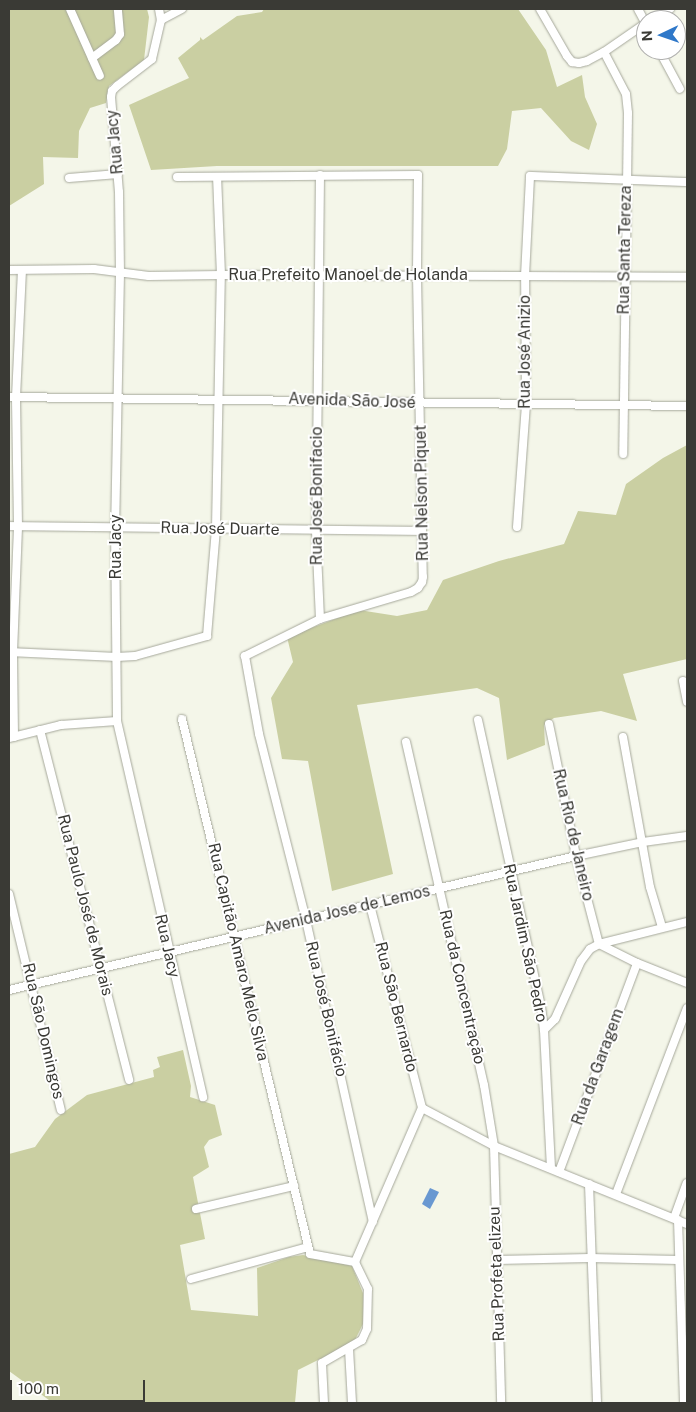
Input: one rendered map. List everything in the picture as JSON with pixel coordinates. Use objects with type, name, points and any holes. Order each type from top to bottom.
[{"type":"street","points":[[70,9],[100,76]]},
{"type":"street","points":[[92,58],[116,40],[120,34],[118,9]]},
{"type":"street","name":"Rua Jacy","points":[[158,9],[161,20],[154,54],[149,64],[112,91],[118,174],[120,273],[115,526],[118,657],[117,722],[203,1097]]},
{"type":"street","points":[[161,20],[182,9]]},
{"type":"street","points":[[540,9],[572,62],[587,62],[636,30]]},
{"type":"street","name":"Rua Santa Tereza","points":[[604,52],[626,94],[628,113],[624,275],[623,454]]},
{"type":"street","points":[[664,60],[680,89]]},
{"type":"street","points":[[69,178],[118,174]]},
{"type":"street","points":[[177,177],[320,175]]},
{"type":"street","name":"Rua Nelson Piquet","points":[[320,175],[418,176],[417,276],[423,570],[422,582],[418,588],[411,592],[320,619]]},
{"type":"street","name":"Rua José Bonifacio","points":[[320,175],[316,531],[320,619]]},
{"type":"street","name":"Rua José Anizio","points":[[517,527],[526,404],[526,276],[530,176],[626,181]]},
{"type":"street","points":[[11,652],[118,657],[148,653],[207,636],[216,528],[221,275],[217,177]]},
{"type":"street","points":[[626,181],[687,182]]},
{"type":"street","name":"Rua Prefeito Manoel de Holanda","points":[[9,270],[94,269],[149,276],[624,275],[687,277]]},
{"type":"street","points":[[22,270],[12,397],[18,526],[11,652],[11,737],[61,725],[117,722]]},
{"type":"street","name":"Avenida São José","points":[[12,397],[687,406]]},
{"type":"street","name":"Rua José Duarte","points":[[9,526],[422,531]]},
{"type":"street","name":"Rua José Bonifácio","points":[[320,619],[245,656],[254,709],[306,920],[373,1222]]},
{"type":"street","points":[[683,681],[687,702]]},
{"type":"street","name":"Rua Capitão Amaro Melo Silva","points":[[182,719],[236,936],[309,1251]]},
{"type":"street","name":"Rua Jardim São Pedro","points":[[478,720],[544,1030],[555,1170]]},
{"type":"street","name":"Rua Rio de Janeiro","points":[[549,724],[576,856],[599,944]]},
{"type":"street","name":"Rua Paulo José de Morais","points":[[40,730],[129,1080]]},
{"type":"street","points":[[623,737],[650,886],[662,927]]},
{"type":"street","name":"Rua da Concentração","points":[[406,742],[484,1085],[494,1146]]},
{"type":"street","name":"Avenida Jose de Lemos","points":[[9,990],[169,954],[236,936],[576,856],[643,842],[687,836]]},
{"type":"street","name":"Rua São Domingos","points":[[9,894],[61,1110]]},
{"type":"street","name":"Rua São Bernardo","points":[[370,905],[422,1108]]},
{"type":"street","points":[[544,1030],[555,1019],[581,961],[590,949],[599,944],[687,922]]},
{"type":"street","points":[[599,944],[637,963],[687,983]]},
{"type":"street","name":"Rua da Garagem","points":[[555,1170],[637,963]]},
{"type":"street","points":[[616,1194],[687,1008]]},
{"type":"street","points":[[355,1262],[422,1108],[494,1146],[687,1224]]},
{"type":"street","name":"Rua Profeta elizeu","points":[[494,1146],[501,1403]]},
{"type":"street","points":[[684,1403],[676,1219],[687,1183]]},
{"type":"street","points":[[589,1184],[590,1258],[597,1403]]},
{"type":"street","points":[[196,1208],[294,1186]]},
{"type":"street","points":[[192,1279],[309,1251],[355,1262],[364,1278],[369,1304],[367,1329],[362,1340],[322,1363],[324,1403]]},
{"type":"street","points":[[496,1260],[590,1258],[678,1260]]},
{"type":"street","points":[[348,1349],[352,1403]]},
{"type":"green space","points":[[9,9],[147,9],[149,17],[144,60],[109,86],[106,103],[90,108],[79,131],[78,158],[43,157],[44,184],[9,206]]},
{"type":"green space","points":[[264,9],[518,9],[546,50],[557,87],[582,75],[585,97],[597,124],[589,150],[571,141],[541,108],[512,111],[507,149],[498,166],[217,166],[151,170],[129,105],[189,78],[178,58],[200,40],[200,37],[203,40],[237,16],[262,12]]},
{"type":"green space","points":[[687,445],[687,659],[623,674],[637,721],[601,711],[554,718],[544,725],[545,745],[507,760],[499,698],[477,688],[357,705],[393,874],[332,891],[308,761],[282,759],[271,698],[293,662],[287,637],[359,610],[397,616],[427,610],[443,580],[499,561],[564,544],[578,511],[616,515],[626,484],[663,458]]},
{"type":"green space","points":[[183,1050],[191,1086],[190,1097],[215,1105],[222,1135],[209,1140],[204,1147],[209,1167],[193,1177],[205,1239],[180,1245],[191,1310],[258,1316],[257,1268],[289,1257],[303,1255],[352,1266],[363,1293],[364,1322],[354,1342],[298,1370],[295,1403],[53,1403],[9,1371],[9,1154],[35,1147],[55,1119],[87,1095],[154,1077],[153,1070],[160,1067],[157,1057]]},
{"type":"water","points":[[430,1188],[439,1192],[430,1209],[422,1204]]}]
